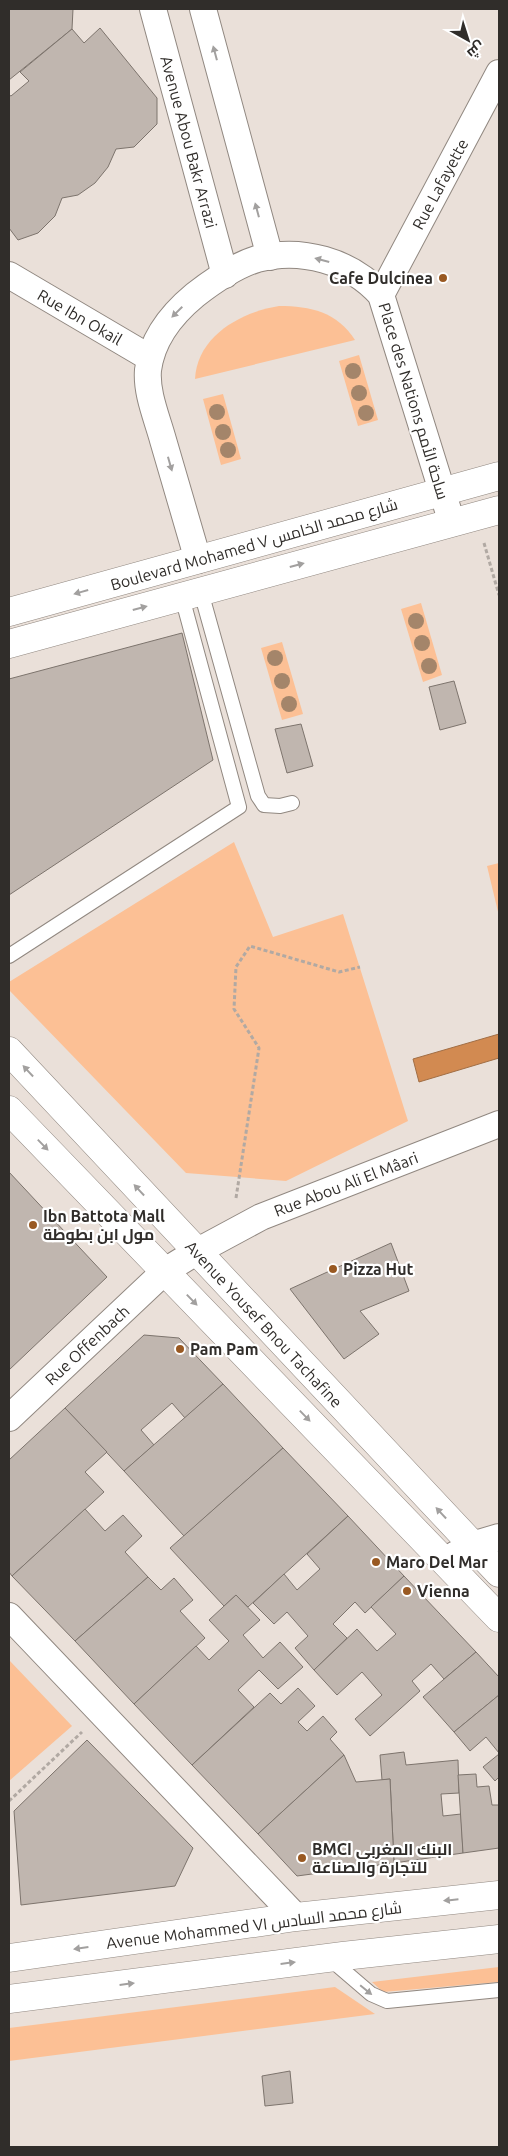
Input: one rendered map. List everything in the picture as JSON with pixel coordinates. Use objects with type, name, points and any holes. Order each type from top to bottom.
[{"type":"main road","name":"Boulevard Mohamed V شارع محمد الخامس","points":[[9,612],[499,476]]},
{"type":"main road","name":"Boulevard Mohamed V شارع محمد الخامس","points":[[9,644],[499,510]]},
{"type":"main road","name":"Avenue Yousef Bnou Tachafine","points":[[9,1051],[499,1573]]},
{"type":"main road","name":"Avenue Yousef Bnou Tachafine","points":[[9,1110],[499,1618]]},
{"type":"main road","name":"Avenue Mohammed VI شارع محمد السادس","points":[[9,1958],[296,1917],[499,1895]]},
{"type":"main road","points":[[9,1998],[499,1938]]},
{"type":"street","name":"Avenue Abou Bakr Arrazi","points":[[153,9],[225,275]]},
{"type":"street","points":[[203,9],[270,257]]},
{"type":"street","name":"Rue Lafayette","points":[[381,295],[499,73]]},
{"type":"street","name":"Place des Nations ساحة الأمم","points":[[198,560],[148,387],[150,358],[159,337],[170,320],[189,300],[225,275],[257,260],[270,257],[296,255],[319,258],[340,266],[370,282],[381,295],[452,523]]},
{"type":"street","name":"Rue Ibn Okail","points":[[9,275],[150,358]]},
{"type":"street","name":"Rue Abou Ali El Mâari","points":[[165,1272],[196,1252],[261,1216],[499,1124]]},
{"type":"street","name":"Rue Offenbach","points":[[9,1418],[165,1272]]},
{"type":"street","points":[[444,1561],[472,1545],[499,1537]]},
{"type":"street","points":[[9,1616],[296,1917]]},
{"type":"lane","points":[[191,594],[258,796],[264,805],[280,806],[292,803]]},
{"type":"lane","points":[[9,956],[239,807],[191,594]]},
{"type":"lane","points":[[329,1958],[371,1994],[387,2001],[499,1990]]},
{"type":"path","points":[[482,536],[499,595]]},
{"type":"path","points":[[236,1202],[259,1048],[234,1010],[236,968],[250,946],[339,972],[360,967]]},
{"type":"path","points":[[9,1801],[84,1730]]},
{"type":"shaded area","points":[[279,306],[302,307],[322,312],[340,323],[355,340],[195,379],[198,364],[204,350],[212,339],[236,320]]},
{"type":"shaded area","points":[[359,355],[378,420],[358,426],[339,361]]},
{"type":"shaded area","points":[[223,394],[241,459],[221,465],[203,399]]},
{"type":"shaded area","points":[[421,603],[442,675],[423,682],[401,609]]},
{"type":"shaded area","points":[[282,642],[303,714],[282,720],[261,648]]},
{"type":"shaded area","points":[[234,842],[273,937],[343,914],[408,1121],[286,1181],[186,1173],[9,990],[9,982]]},
{"type":"shaded area","points":[[499,863],[499,916],[487,866]]},
{"type":"shaded area","points":[[499,1034],[499,1058],[419,1082],[413,1059]]},
{"type":"shaded area","points":[[9,1660],[72,1726],[9,1781]]},
{"type":"shaded area","points":[[499,1967],[499,1982],[383,1992],[372,1982]]},
{"type":"shaded area","points":[[335,1987],[375,2014],[9,2061],[9,2028]]},
{"type":"building","points":[[9,9],[73,9],[72,29],[9,80]]},
{"type":"building","points":[[100,28],[157,98],[157,124],[134,147],[116,149],[108,167],[95,183],[78,195],[62,198],[55,216],[38,233],[18,240],[9,228],[9,95],[11,96],[29,81],[20,72],[72,29],[84,43]]},
{"type":"building","points":[[182,633],[213,760],[9,895],[9,679]]},
{"type":"building","points":[[454,681],[466,723],[440,730],[429,687]]},
{"type":"building","points":[[301,724],[313,766],[287,773],[275,729]]},
{"type":"building","name":"Ibn Battota Mall مول ابن بطوطة","points":[[9,1172],[107,1277],[9,1370]]},
{"type":"building","points":[[391,1243],[409,1291],[360,1311],[379,1334],[344,1359],[290,1289]]},
{"type":"building","points":[[144,1335],[179,1338],[223,1384],[185,1418],[172,1403],[141,1430],[154,1445],[124,1471],[65,1408]]},
{"type":"building","points":[[223,1384],[283,1448],[184,1536],[124,1471]]},
{"type":"building","points":[[65,1408],[107,1452],[85,1472],[104,1492],[12,1576],[9,1572],[9,1460]]},
{"type":"building","points":[[283,1448],[348,1516],[248,1607],[236,1595],[224,1606],[170,1548]]},
{"type":"building","points":[[85,1509],[105,1531],[123,1515],[142,1536],[125,1552],[148,1577],[75,1641],[12,1576]]},
{"type":"building","points":[[348,1516],[404,1576],[365,1613],[355,1602],[333,1624],[347,1638],[314,1670],[295,1648],[308,1636],[287,1612],[274,1624],[253,1603],[284,1574],[297,1590],[320,1569],[307,1554]]},
{"type":"building","points":[[404,1576],[476,1652],[444,1679],[431,1664],[412,1681],[420,1691],[370,1736],[355,1719],[382,1695],[362,1672],[337,1695],[314,1670],[357,1629],[377,1651],[396,1634],[371,1607]]},
{"type":"building","points":[[148,1577],[161,1590],[174,1578],[193,1600],[180,1611],[205,1638],[134,1704],[75,1641]]},
{"type":"building","points":[[236,1595],[260,1620],[243,1635],[263,1658],[280,1642],[303,1667],[278,1689],[259,1670],[238,1690],[254,1707],[192,1765],[134,1704],[196,1646],[209,1660],[229,1641],[209,1620]]},
{"type":"building","points":[[476,1652],[499,1677],[499,1695],[454,1732],[423,1697]]},
{"type":"building","points":[[298,1688],[315,1706],[298,1722],[307,1731],[323,1716],[337,1732],[330,1739],[344,1755],[258,1834],[192,1765],[270,1693],[281,1704]]},
{"type":"building","points":[[499,1695],[499,1753],[486,1737],[470,1751],[454,1732]]},
{"type":"building","points":[[87,1740],[193,1848],[175,1886],[21,1905],[14,1811]]},
{"type":"building","points":[[404,1752],[406,1765],[458,1760],[459,1793],[441,1794],[443,1816],[461,1814],[463,1853],[394,1863],[390,1779],[382,1780],[380,1755]]},
{"type":"building","points":[[499,1754],[499,1777],[495,1781],[483,1767]]},
{"type":"building","points":[[344,1755],[356,1782],[390,1779],[394,1863],[297,1876],[258,1834]]},
{"type":"building","points":[[476,1774],[477,1787],[489,1786],[492,1805],[499,1805],[499,1848],[463,1853],[458,1775]]},
{"type":"building","points":[[290,2071],[293,2103],[265,2106],[262,2076]]},
{"type":"place","name":"Cafe Dulcinea","points":[[443,278]]},
{"type":"place","name":"Ibn Battota Mall مول ابن بطوطة","points":[[33,1225]]},
{"type":"place","name":"Pizza Hut","points":[[333,1269]]},
{"type":"place","name":"Pam Pam","points":[[180,1349]]},
{"type":"place","name":"Maro Del Mar","points":[[376,1562]]},
{"type":"place","name":"Vienna","points":[[407,1591]]},
{"type":"place","name":"BMCI البنك المغربي للتجارة والصناعة","points":[[302,1858]]}]
